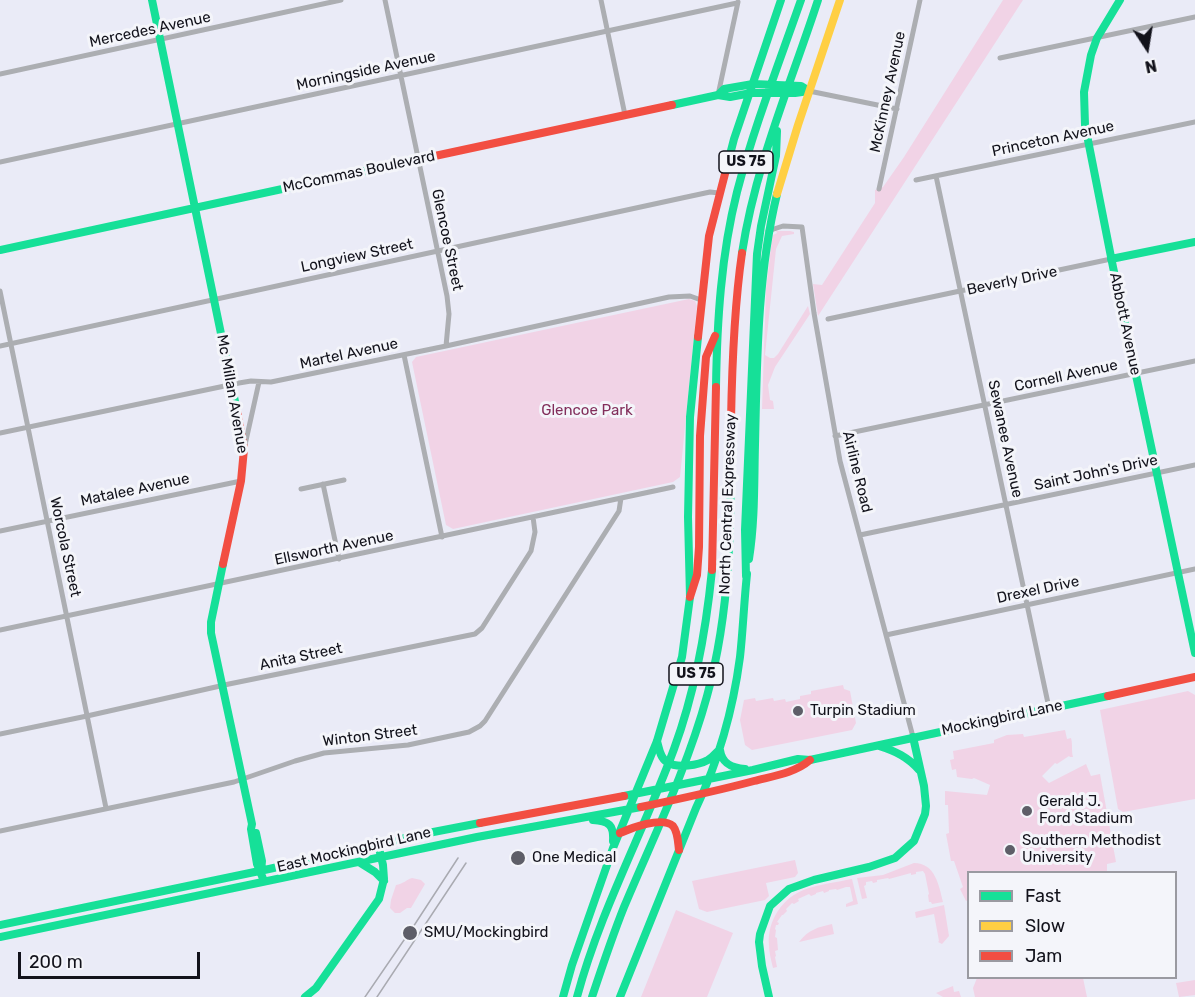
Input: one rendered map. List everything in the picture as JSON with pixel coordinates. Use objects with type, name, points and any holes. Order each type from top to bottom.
[{"type":"main road","name":"Mc Millan Avenue","points":[[152,0],[244,449],[241,481],[211,622],[211,633],[252,824],[250,829],[257,864],[264,881]]},
{"type":"main road","points":[[757,87],[781,0]]},
{"type":"main road","name":"North Central Expressway","points":[[577,997],[601,922],[674,749],[694,687],[708,611],[712,567],[717,330],[728,236],[749,151],[801,0]]},
{"type":"main road","name":"North Central Expressway","points":[[592,997],[619,919],[688,756],[716,662],[727,577],[734,324],[744,236],[754,193],[818,0]]},
{"type":"main road","name":"North Central Expressway","points":[[620,997],[704,793],[720,749],[730,708],[742,641],[746,576],[752,545],[759,330],[768,231],[789,152],[840,0]]},
{"type":"main road","name":"Abbott Avenue","points":[[1120,0],[1097,38],[1088,68],[1084,111],[1088,144],[1111,259],[1195,653]]},
{"type":"main road","name":"McCommas Boulevard","points":[[718,95],[724,98],[749,93],[757,87]]},
{"type":"main road","name":"McCommas Boulevard","points":[[0,250],[718,95],[724,89],[757,87],[809,91]]},
{"type":"main road","points":[[562,997],[613,848],[623,832],[640,793],[682,657],[690,597],[688,517],[690,417],[709,236],[734,139],[749,93]]},
{"type":"main road","points":[[746,576],[746,518],[757,254],[776,156],[778,118]]},
{"type":"main road","name":"Beverly Drive","points":[[1111,259],[1195,242]]},
{"type":"main road","points":[[690,597],[697,575],[700,436],[706,357],[717,330]]},
{"type":"main road","name":"Mockingbird Lane","points":[[709,778],[798,759],[810,760],[1195,677]]},
{"type":"main road","points":[[770,997],[759,945],[761,927],[767,911],[783,893],[809,880],[881,865],[906,850],[919,832],[925,815],[925,795],[913,737]]},
{"type":"main road","points":[[657,741],[661,755],[667,763],[674,766],[708,760],[720,749]]},
{"type":"main road","points":[[878,745],[907,757],[920,772]]},
{"type":"main road","points":[[720,749],[721,757],[728,765],[753,770]]},
{"type":"main road","name":"Mockingbird Lane","points":[[704,793],[785,773],[802,767],[810,760]]},
{"type":"main road","name":"East Mockingbird Lane","points":[[0,925],[433,832],[709,778]]},
{"type":"main road","name":"East Mockingbird Lane","points":[[0,937],[435,846],[633,809],[704,793]]},
{"type":"main road","points":[[521,815],[525,828]]},
{"type":"main road","points":[[577,820],[602,820],[608,823],[613,830],[613,848]]},
{"type":"main road","points":[[623,832],[633,827],[668,822],[676,832],[680,852]]},
{"type":"main road","points":[[433,832],[435,846]]},
{"type":"main road","points":[[305,997],[316,988],[375,905],[383,890],[384,881],[378,844]]},
{"type":"main road","points":[[329,856],[332,868]]},
{"type":"main road","points":[[359,862],[384,881]]},
{"type":"main road","points":[[168,890],[171,901]]},
{"type":"main road","points":[[92,906],[95,917]]},
{"type":"street","name":"Mercedes Avenue","points":[[0,74],[340,0]]},
{"type":"street","name":"Glencoe Street","points":[[385,0],[448,306],[446,346]]},
{"type":"street","points":[[601,0],[625,115]]},
{"type":"street","name":"McKinney Avenue","points":[[879,189],[920,0]]},
{"type":"street","name":"Morningside Avenue","points":[[0,162],[738,2]]},
{"type":"street","points":[[718,95],[738,2]]},
{"type":"street","points":[[1000,58],[1195,17]]},
{"type":"street","name":"McCommas Boulevard","points":[[809,91],[897,109]]},
{"type":"street","name":"Princeton Avenue","points":[[916,180],[1195,122]]},
{"type":"street","name":"Sewanee Avenue","points":[[936,176],[1049,708]]},
{"type":"street","name":"Longview Street","points":[[0,346],[710,192],[719,193]]},
{"type":"street","name":"Airline Road","points":[[771,216],[783,226],[802,227],[814,313],[840,461],[913,737]]},
{"type":"street","points":[[768,231],[783,226]]},
{"type":"street","name":"Beverly Drive","points":[[828,319],[1111,259]]},
{"type":"street","name":"Worcola Street","points":[[0,291],[106,808]]},
{"type":"street","name":"Martel Avenue","points":[[0,433],[251,381],[271,382],[404,355],[669,297],[690,296],[702,300]]},
{"type":"street","points":[[404,355],[442,537]]},
{"type":"street","name":"Cornell Avenue","points":[[835,436],[1195,361]]},
{"type":"street","points":[[244,449],[259,382]]},
{"type":"street","name":"Saint John's Drive","points":[[860,535],[1195,465]]},
{"type":"street","points":[[301,489],[344,480]]},
{"type":"street","name":"Matalee Avenue","points":[[0,531],[241,481]]},
{"type":"street","points":[[323,484],[339,559]]},
{"type":"street","name":"Ellsworth Avenue","points":[[0,630],[673,487]]},
{"type":"street","name":"Winton Street","points":[[0,831],[234,782],[324,753],[408,745],[469,732],[485,721],[619,511],[621,498]]},
{"type":"street","name":"Anita Street","points":[[0,734],[475,634],[482,628],[531,551],[535,532],[533,517]]},
{"type":"street","name":"Drexel Drive","points":[[886,635],[1195,569]]},
{"type":"green space","points":[[1003,0],[1023,0],[818,316],[813,284],[822,285],[875,203],[875,190],[883,187],[904,157]]},
{"type":"green space","points":[[776,231],[790,231],[794,234],[782,236],[776,249],[765,355],[774,358],[808,306],[810,314],[775,367],[768,385],[774,409],[762,409],[766,289],[772,239]]},
{"type":"green space","name":"Glencoe Park","points":[[689,299],[695,301],[697,306],[680,477],[673,482],[453,529],[446,525],[412,362],[416,357]]},
{"type":"green space","name":"Turpin Stadium","points":[[843,685],[844,689],[850,691],[856,723],[852,730],[752,750],[745,745],[740,720],[744,700],[755,698],[756,701],[773,698],[774,701],[785,699],[786,702],[800,699],[800,696],[811,694],[811,691]]},
{"type":"green space","points":[[1188,691],[1195,695],[1195,799],[1123,812],[1118,809],[1100,710]]},
{"type":"green space","name":"Gerald J. Ford Stadium","points":[[1065,730],[1067,739],[1071,738],[1073,757],[1069,756],[1055,763],[1042,776],[1049,783],[1086,764],[1091,776],[1100,774],[1116,862],[1107,864],[1107,871],[967,871],[966,901],[960,889],[963,887],[954,861],[951,861],[946,834],[949,833],[945,791],[987,795],[990,785],[974,778],[957,777],[956,769],[952,770],[950,760],[954,759],[953,751],[994,743],[994,740],[1007,735],[1023,734],[1024,737]]},
{"type":"green space","points":[[795,860],[798,873],[795,877],[766,883],[769,896],[765,900],[707,912],[699,909],[692,881]]},
{"type":"green space","points":[[914,863],[927,867],[935,876],[943,902],[932,904],[929,902],[923,871],[877,880],[873,883],[872,881],[866,882],[864,886],[867,898],[862,899],[857,878],[883,875]]},
{"type":"green space","points":[[412,878],[421,880],[425,884],[411,908],[395,913],[390,908],[396,885]]},
{"type":"green space","points":[[852,879],[858,904],[846,907],[846,904],[853,901],[850,887],[846,887],[824,893],[823,891],[811,896],[809,894],[798,899],[799,901],[792,903],[786,909],[787,911],[777,922],[779,923],[775,929],[778,950],[775,951],[777,967],[773,968],[769,936],[774,918],[784,904],[806,889]]},
{"type":"green space","points":[[944,905],[949,936],[942,944],[938,942],[934,914],[916,918],[915,912]]},
{"type":"green space","points":[[676,910],[733,933],[707,997],[641,997]]},
{"type":"green space","points":[[832,924],[834,934],[799,942],[814,930]]},
{"type":"green space","points":[[977,979],[1083,979],[1087,997],[975,997],[973,988]]},
{"type":"green space","points":[[1195,980],[1195,995],[1179,997],[1176,983]]},
{"type":"green space","points":[[953,986],[954,992],[959,991],[961,997],[943,997],[936,993]]},
{"type":"tram line","points":[[365,997],[458,858]]},
{"type":"tram line","points":[[377,997],[466,863]]},
{"type":"traffic: fast","points":[[152,0],[237,411]]},
{"type":"traffic: fast","points":[[727,166],[781,0]]},
{"type":"traffic: fast","points":[[716,387],[721,289],[727,240],[737,192],[751,143],[801,0]]},
{"type":"traffic: fast","points":[[742,253],[765,157],[818,0]]},
{"type":"traffic: fast","points":[[1120,0],[1097,38],[1091,55],[1084,92],[1085,125],[1195,653]]},
{"type":"traffic: fast","points":[[718,95],[724,89],[753,84],[801,86],[809,91]]},
{"type":"traffic: fast","points":[[672,105],[718,95],[730,97],[751,93],[809,91]]},
{"type":"traffic: fast","points":[[746,576],[745,530],[757,254],[776,156],[777,131]]},
{"type":"traffic: fast","points":[[0,250],[430,157]]},
{"type":"traffic: fast","points":[[749,559],[753,516],[759,319],[765,256],[777,194]]},
{"type":"traffic: fast","points":[[1111,259],[1195,242]]},
{"type":"traffic: fast","points":[[563,997],[613,848],[657,741],[682,657],[690,597],[688,517],[690,417],[698,337]]},
{"type":"traffic: fast","points":[[592,997],[624,907],[690,750],[707,696],[726,594],[731,490],[731,421]]},
{"type":"traffic: fast","points":[[223,564],[211,622],[211,633],[252,824],[257,864],[264,881]]},
{"type":"traffic: fast","points":[[577,997],[598,934],[662,780],[688,706],[699,661],[712,570]]},
{"type":"traffic: fast","points":[[620,997],[712,772],[724,734],[740,657],[747,574]]},
{"type":"traffic: fast","points":[[624,796],[798,759],[810,760],[1108,696]]},
{"type":"traffic: fast","points":[[769,997],[759,942],[770,906],[789,889],[895,858],[914,841],[926,806],[913,737]]},
{"type":"traffic: fast","points":[[657,741],[663,758],[676,765],[688,766],[704,762],[719,750]]},
{"type":"traffic: fast","points":[[879,746],[901,755],[919,770]]},
{"type":"traffic: fast","points":[[720,750],[723,759],[728,764],[745,769]]},
{"type":"traffic: fast","points":[[0,937],[477,837],[641,807]]},
{"type":"traffic: fast","points":[[593,820],[603,821],[609,825],[613,831],[613,841]]},
{"type":"traffic: fast","points":[[0,925],[480,823]]},
{"type":"traffic: fast","points":[[256,833],[262,861],[261,871]]},
{"type":"traffic: fast","points":[[305,997],[316,988],[379,899],[384,879],[378,844]]},
{"type":"traffic: fast","points":[[359,862],[384,881]]},
{"type":"traffic: slow","points":[[777,194],[840,0]]},
{"type":"traffic: jam","points":[[430,157],[672,105]]},
{"type":"traffic: jam","points":[[698,337],[709,236],[727,166]]},
{"type":"traffic: jam","points":[[731,421],[734,336],[742,253]]},
{"type":"traffic: jam","points":[[690,597],[697,575],[699,547],[700,436],[706,357],[715,336]]},
{"type":"traffic: jam","points":[[712,570],[716,387]]},
{"type":"traffic: jam","points":[[223,564],[241,481],[244,449],[237,411]]},
{"type":"traffic: jam","points":[[1108,696],[1195,677]]},
{"type":"traffic: jam","points":[[641,807],[776,776],[798,768],[810,760]]},
{"type":"traffic: jam","points":[[480,823],[624,796]]},
{"type":"traffic: jam","points":[[620,833],[646,824],[668,823],[676,831],[679,850]]},
{"type":"place","name":"Turpin Stadium","points":[[798,711]]},
{"type":"place","name":"Gerald J. Ford Stadium","points":[[1027,811]]},
{"type":"place","name":"Southern Methodist University","points":[[1010,850]]},
{"type":"place","name":"One Medical","points":[[518,858]]},
{"type":"place","name":"SMU/Mockingbird","points":[[410,933]]}]
